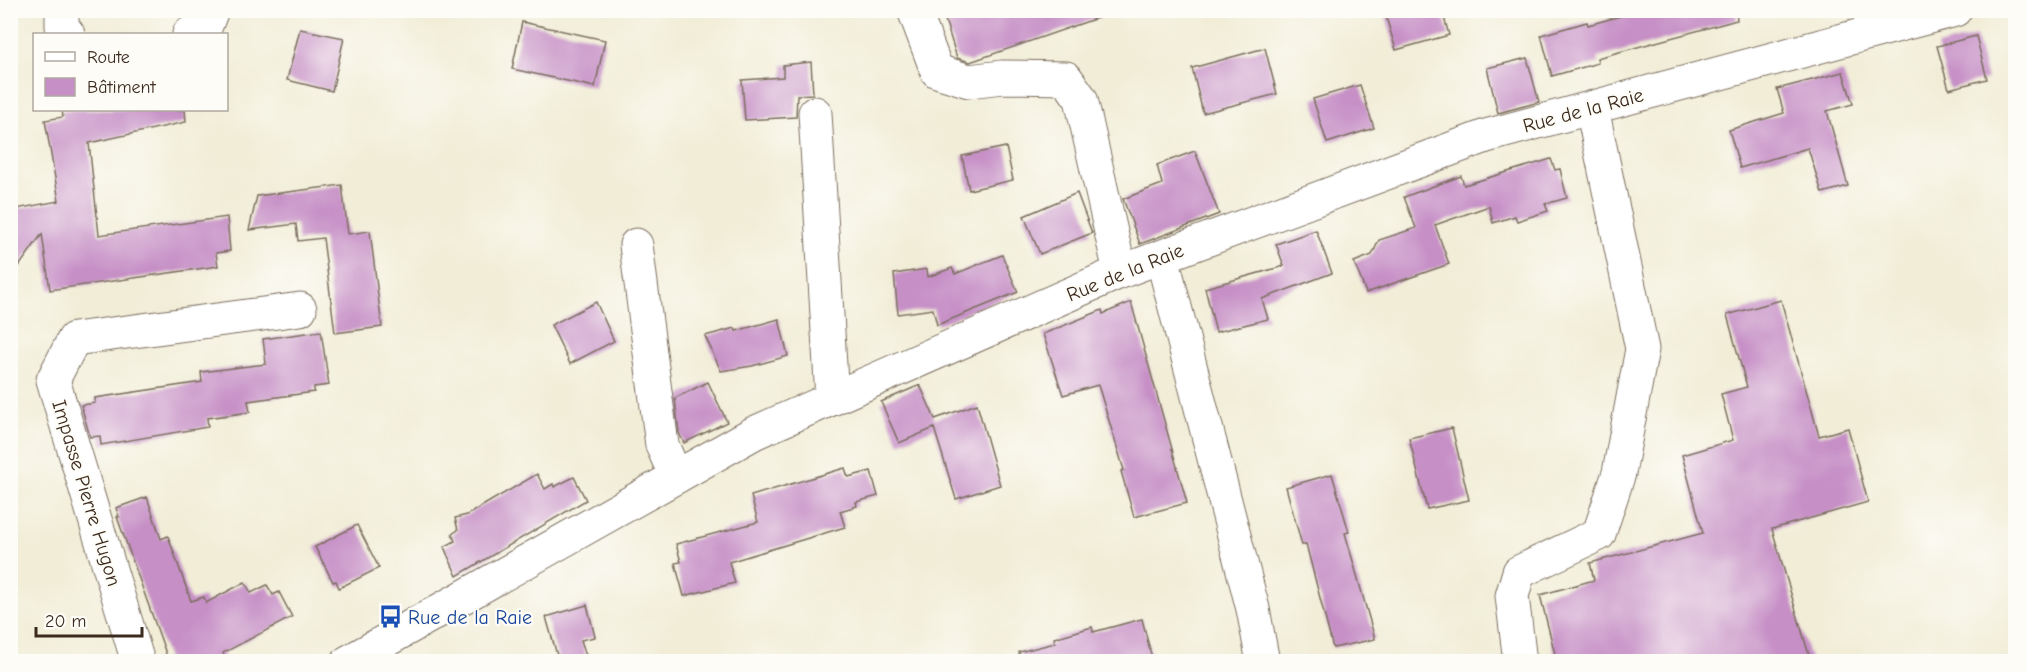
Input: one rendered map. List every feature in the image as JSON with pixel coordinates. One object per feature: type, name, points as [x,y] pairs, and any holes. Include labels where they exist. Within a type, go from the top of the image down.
[{"type":"street","points":[[62,10],[62,26],[67,33]]},
{"type":"street","points":[[203,33],[212,10]]},
{"type":"street","points":[[914,10],[937,71],[969,81],[1002,77],[1066,78],[1081,99],[1120,272]]},
{"type":"street","name":"Rue de la Raie","points":[[348,662],[754,433],[1120,272],[1486,136],[1592,108],[1901,17],[1955,10]]},
{"type":"street","points":[[1520,662],[1512,596],[1519,572],[1599,534],[1619,473],[1642,349],[1592,108]]},
{"type":"street","points":[[815,113],[832,399]]},
{"type":"street","points":[[636,245],[662,445],[676,477]]},
{"type":"street","points":[[1162,257],[1253,609],[1263,662]]},
{"type":"street","name":"Impasse Pierre Hugon","points":[[138,662],[53,380],[74,339],[300,309]]},
{"type":"building","points":[[942,10],[1105,10],[1106,15],[970,62],[957,58]]},
{"type":"building","points":[[1384,10],[1442,10],[1449,35],[1396,50]]},
{"type":"building","points":[[1642,10],[1736,10],[1737,20],[1597,58],[1598,63],[1552,76],[1541,35]]},
{"type":"building","points":[[522,22],[605,40],[595,87],[512,69]]},
{"type":"building","points":[[300,29],[344,38],[332,91],[287,80]]},
{"type":"building","points":[[1976,36],[1987,79],[1949,89],[1937,46]]},
{"type":"building","points":[[1265,48],[1277,94],[1203,113],[1192,68]]},
{"type":"building","points":[[1527,58],[1539,102],[1498,113],[1487,68]]},
{"type":"building","points":[[811,62],[813,94],[797,95],[796,117],[745,120],[742,80],[783,77],[783,65]]},
{"type":"building","points":[[1843,72],[1853,104],[1827,111],[1848,186],[1822,193],[1808,148],[1740,168],[1729,130],[1784,113],[1777,89]]},
{"type":"building","points":[[1360,85],[1374,128],[1327,143],[1313,99]]},
{"type":"building","points":[[62,111],[185,111],[186,122],[89,143],[99,235],[227,217],[230,251],[216,253],[218,266],[50,290],[42,234],[10,279],[10,210],[59,201],[45,120],[63,117]]},
{"type":"building","points":[[1006,147],[1013,180],[969,190],[962,156]]},
{"type":"building","points":[[1195,151],[1219,214],[1140,244],[1123,199],[1162,184],[1157,165]]},
{"type":"building","points":[[1551,159],[1555,170],[1560,169],[1567,198],[1545,204],[1548,211],[1517,221],[1515,216],[1493,223],[1489,206],[1435,225],[1449,264],[1366,293],[1354,262],[1372,255],[1379,240],[1416,228],[1404,197],[1461,176],[1464,185]]},
{"type":"building","points":[[342,185],[348,234],[370,231],[382,327],[335,333],[323,238],[298,241],[296,224],[249,230],[257,196]]},
{"type":"building","points":[[1077,193],[1092,233],[1040,254],[1024,216]]},
{"type":"building","points":[[1316,230],[1332,273],[1262,299],[1268,319],[1216,332],[1205,288],[1284,266],[1276,244]]},
{"type":"building","points":[[1002,255],[1018,292],[937,325],[933,309],[898,314],[894,274],[927,269],[928,277],[952,268],[955,274]]},
{"type":"building","points":[[1781,300],[1819,436],[1848,428],[1868,502],[1772,529],[1811,662],[1557,662],[1540,595],[1594,580],[1590,563],[1703,533],[1682,455],[1733,440],[1721,394],[1747,387],[1727,315]]},
{"type":"building","points":[[596,302],[614,341],[570,364],[551,325]]},
{"type":"building","points":[[1131,302],[1187,503],[1134,517],[1121,471],[1124,470],[1098,385],[1063,395],[1043,334],[1102,310],[1103,314]]},
{"type":"building","points":[[779,319],[788,356],[752,366],[721,371],[705,336],[735,328],[736,331]]},
{"type":"building","points":[[321,331],[329,385],[314,387],[314,392],[248,401],[250,412],[207,418],[208,427],[101,445],[100,436],[90,437],[81,405],[95,403],[95,398],[202,382],[201,372],[266,364],[263,339]]},
{"type":"building","points":[[708,382],[727,422],[684,443],[679,433],[675,398]]},
{"type":"building","points":[[920,385],[935,419],[977,404],[1000,485],[956,499],[934,428],[899,443],[881,402]]},
{"type":"building","points":[[1452,428],[1469,500],[1427,509],[1409,438]]},
{"type":"building","points":[[845,468],[848,477],[871,471],[878,496],[856,502],[857,506],[840,511],[845,527],[729,562],[735,583],[684,596],[675,563],[681,562],[676,544],[758,522],[751,496]]},
{"type":"building","points":[[537,474],[545,489],[574,477],[586,500],[457,576],[444,547],[455,541],[452,534],[458,530],[455,518],[467,515]]},
{"type":"building","points":[[1332,474],[1349,532],[1345,533],[1375,639],[1333,648],[1306,544],[1302,545],[1286,487]]},
{"type":"building","points":[[147,497],[161,539],[168,536],[191,601],[204,597],[206,603],[245,582],[251,593],[267,585],[273,595],[279,592],[292,617],[223,653],[226,662],[169,662],[117,517],[119,517],[116,508]]},
{"type":"building","points":[[357,525],[379,568],[339,588],[336,581],[333,582],[315,547]]},
{"type":"building","points":[[587,605],[595,637],[581,640],[588,662],[559,662],[546,617]]},
{"type":"building","points":[[1142,619],[1153,662],[1020,662],[1019,652],[1055,643],[1054,638],[1092,627],[1093,632]]},
{"type":"place","name":"Rue de la Raie","points":[[390,617]]}]
